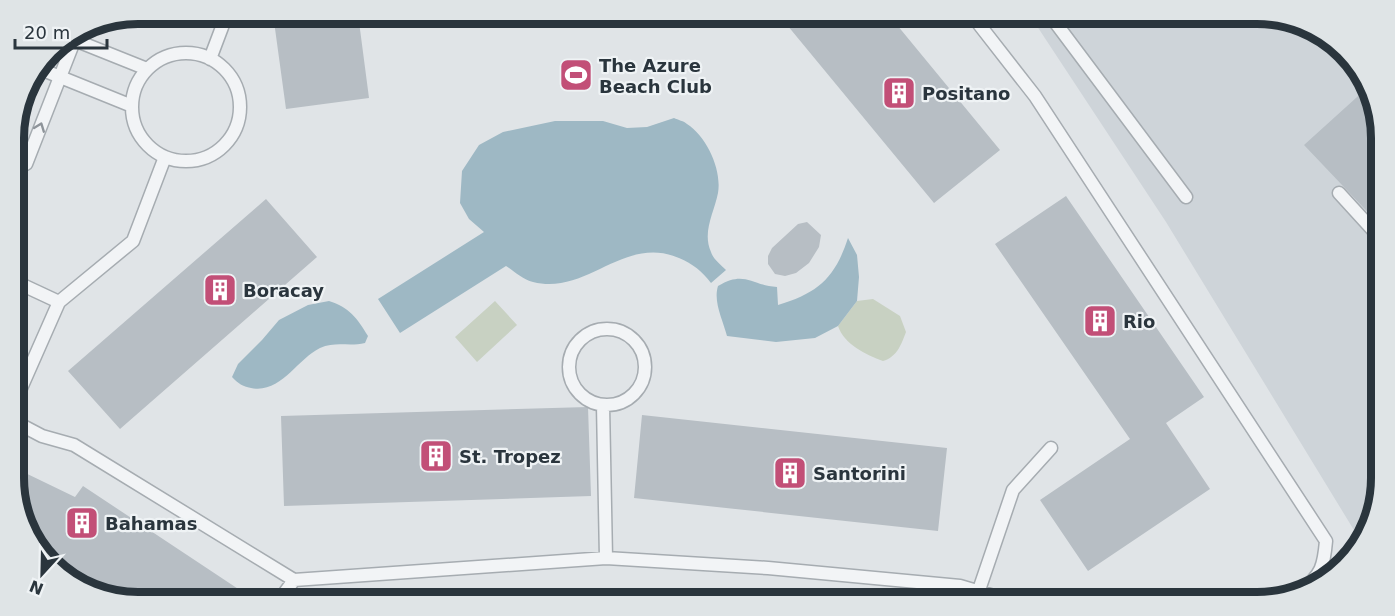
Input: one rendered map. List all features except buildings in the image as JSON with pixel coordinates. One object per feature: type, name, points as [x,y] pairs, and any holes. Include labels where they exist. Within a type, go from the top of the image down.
[{"type":"lane","points":[[210,59],[223,24]]},
{"type":"lane","points":[[979,24],[1035,96],[1326,541],[1324,566],[1316,576]]},
{"type":"lane","points":[[1056,24],[1186,196]]},
{"type":"lane","points":[[80,39],[147,69]]},
{"type":"lane","points":[[24,165],[60,78],[70,46]]},
{"type":"lane","points":[[177,54],[194,54],[210,59],[224,68],[235,82],[240,97],[241,114],[236,130],[227,144],[213,155],[181,162],[165,157],[151,148],[140,136],[134,122],[132,106],[136,86],[147,69],[160,59],[177,54]]},
{"type":"lane","points":[[45,71],[132,106]]},
{"type":"lane","points":[[24,381],[59,302],[133,241],[165,157]]},
{"type":"lane","points":[[1340,193],[1371,228]]},
{"type":"lane","points":[[24,286],[59,302]]},
{"type":"lane","points":[[610,328],[629,335],[642,351],[645,370],[638,389],[623,402],[603,405],[584,398],[571,383],[568,363],[575,344],[590,331],[610,328]]},
{"type":"lane","points":[[603,405],[606,558]]},
{"type":"lane","points":[[24,427],[42,436],[74,445],[294,580],[606,558],[768,568],[960,586],[985,592]]},
{"type":"lane","points":[[979,590],[1013,490],[1051,448]]},
{"type":"lane","points":[[285,592],[294,580]]},
{"type":"shaded area","points":[[1036,24],[1257,24],[1280,26],[1301,33],[1327,47],[1348,68],[1367,108],[1371,138],[1371,486],[1365,515],[1356,534],[1166,222]]},
{"type":"green space","points":[[873,299],[900,316],[906,332],[895,353],[883,361],[850,343],[838,326],[857,301]]},
{"type":"green space","points":[[495,301],[517,325],[477,362],[455,337]]},
{"type":"water","points":[[674,118],[686,123],[701,137],[712,155],[718,174],[718,193],[708,237],[712,255],[726,270],[711,283],[701,271],[689,263],[659,253],[641,254],[623,259],[571,281],[553,284],[529,281],[506,266],[400,333],[378,299],[484,232],[469,219],[460,203],[462,171],[479,145],[503,132],[555,121],[603,121],[627,128],[647,127]]},
{"type":"water","points":[[848,238],[857,255],[859,277],[857,301],[838,326],[815,338],[776,342],[727,336],[718,305],[718,286],[735,279],[748,280],[777,287],[778,305],[792,300],[814,289],[831,274]]},
{"type":"water","points":[[329,301],[342,306],[356,319],[368,336],[365,343],[320,348],[271,386],[251,388],[232,377],[238,364],[279,320],[308,305]]},
{"type":"place","name":"The Azure Beach Club","points":[[576,75]]},
{"type":"place","name":"Positano","points":[[899,93]]},
{"type":"place","name":"Boracay","points":[[220,290]]},
{"type":"place","name":"Rio","points":[[1100,321]]},
{"type":"place","name":"St. Tropez","points":[[436,456]]},
{"type":"place","name":"Santorini","points":[[790,473]]},
{"type":"place","name":"Bahamas","points":[[82,523]]}]
